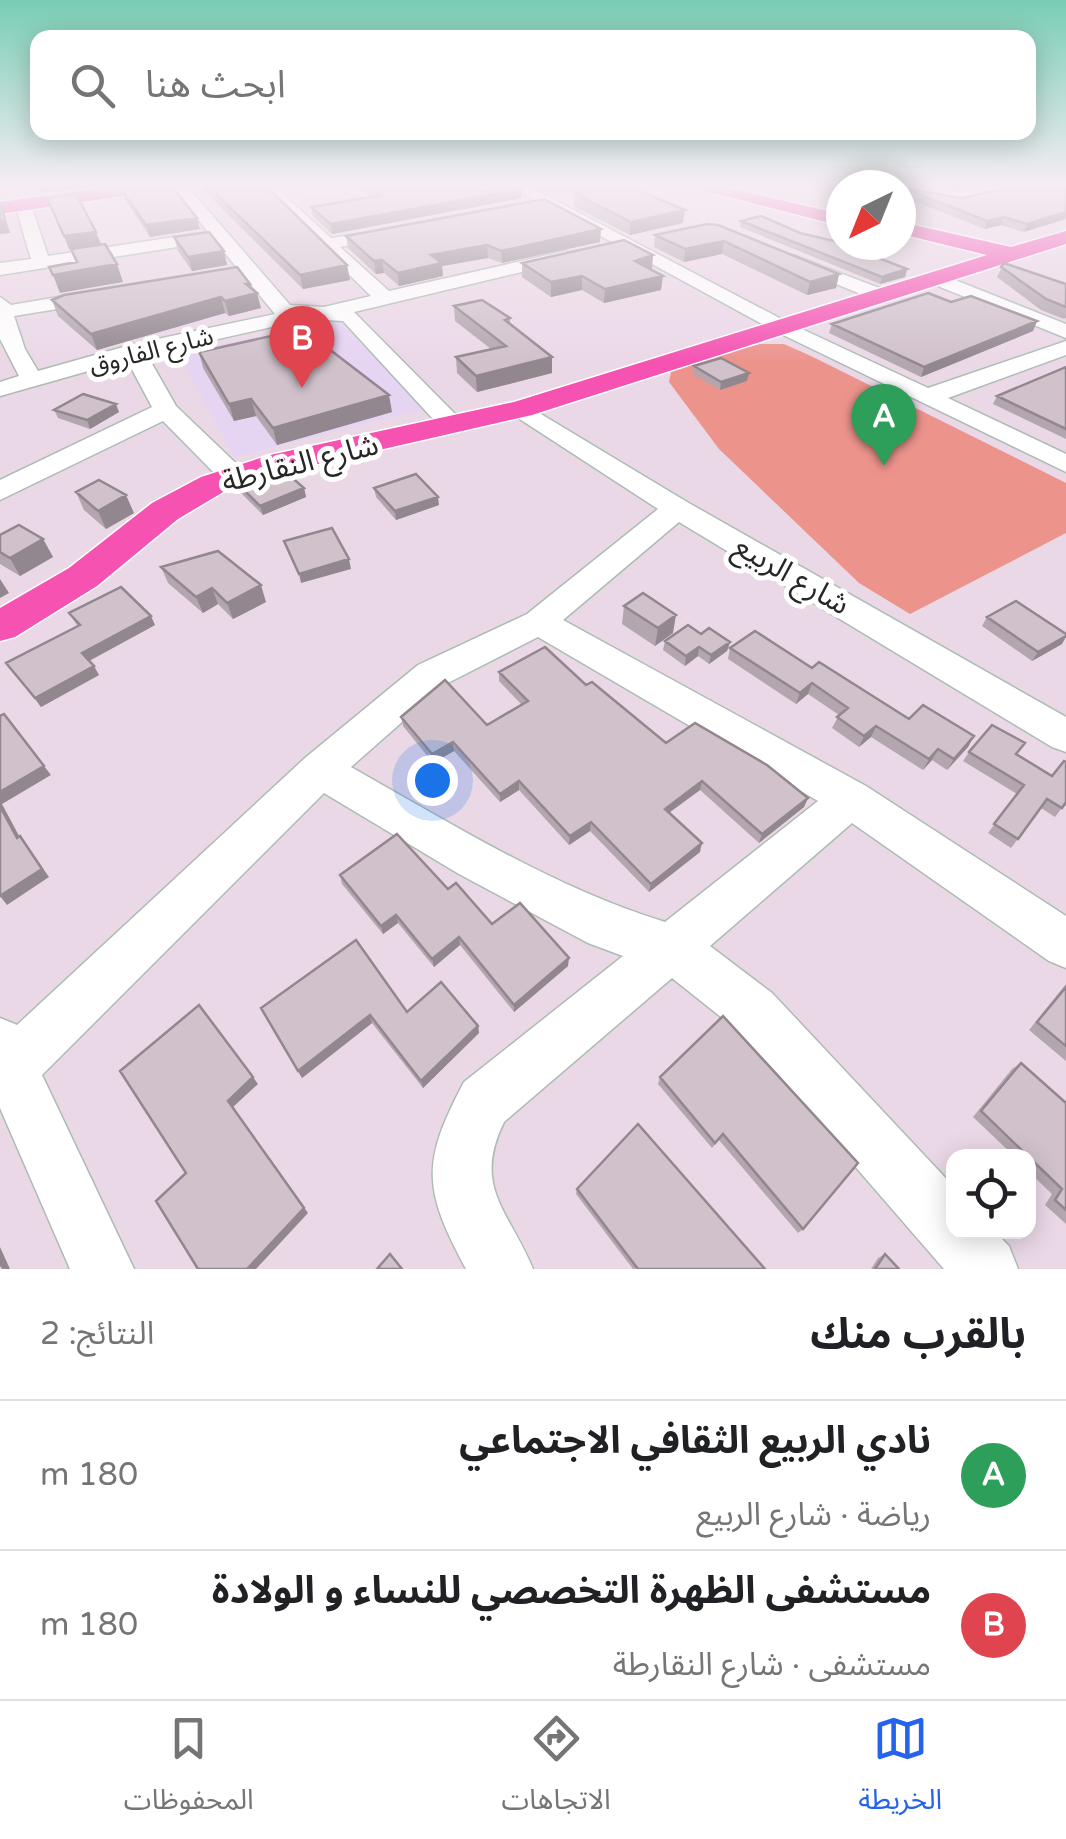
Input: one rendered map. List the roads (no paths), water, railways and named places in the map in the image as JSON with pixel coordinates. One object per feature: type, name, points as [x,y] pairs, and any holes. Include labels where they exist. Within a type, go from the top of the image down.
[{"type":"main road","points":[[957,244],[1006,256]]},
{"type":"main road","name":"شارع النقارطة","points":[[0,627],[83,578],[165,511],[213,484],[270,464],[521,409],[1043,244]]},
{"type":"street","points":[[36,244],[42,262]]},
{"type":"street","points":[[0,269],[159,244]]},
{"type":"street","points":[[224,244],[240,272],[282,310],[302,314]]},
{"type":"street","points":[[326,244],[384,297]]},
{"type":"street","points":[[327,312],[621,244]]},
{"type":"street","points":[[628,244],[782,326],[1066,464]]},
{"type":"street","points":[[779,254],[880,295]]},
{"type":"street","points":[[935,278],[1066,332]]},
{"type":"street","points":[[33,382],[14,349],[2,307],[117,293]]},
{"type":"street","points":[[327,312],[350,317],[453,426]]},
{"type":"street","name":"شارع الفاروق","points":[[0,390],[134,350],[327,312]]},
{"type":"street","points":[[926,398],[1066,348]]},
{"type":"street","points":[[134,350],[166,410],[234,477]]},
{"type":"street","name":"شارع الربيع","points":[[521,409],[677,508],[1055,717]]},
{"type":"street","points":[[0,491],[166,410]]},
{"type":"street","points":[[102,1269],[6,1056],[320,770],[431,675],[539,622],[677,508]]},
{"type":"street","points":[[539,622],[851,799],[1066,944]]},
{"type":"street","points":[[320,770],[475,860],[606,927],[674,949],[754,1011],[986,1269]]},
{"type":"street","points":[[501,1269],[472,1218],[458,1176],[463,1140],[484,1102],[851,799]]},
{"type":"place","name":"مستشفى الظهرة التخصصي للنساء و الولادة","points":[[302,388]]},
{"type":"place","name":"نادي الربيع الثقافي الاجتماعي","points":[[884,466]]}]
